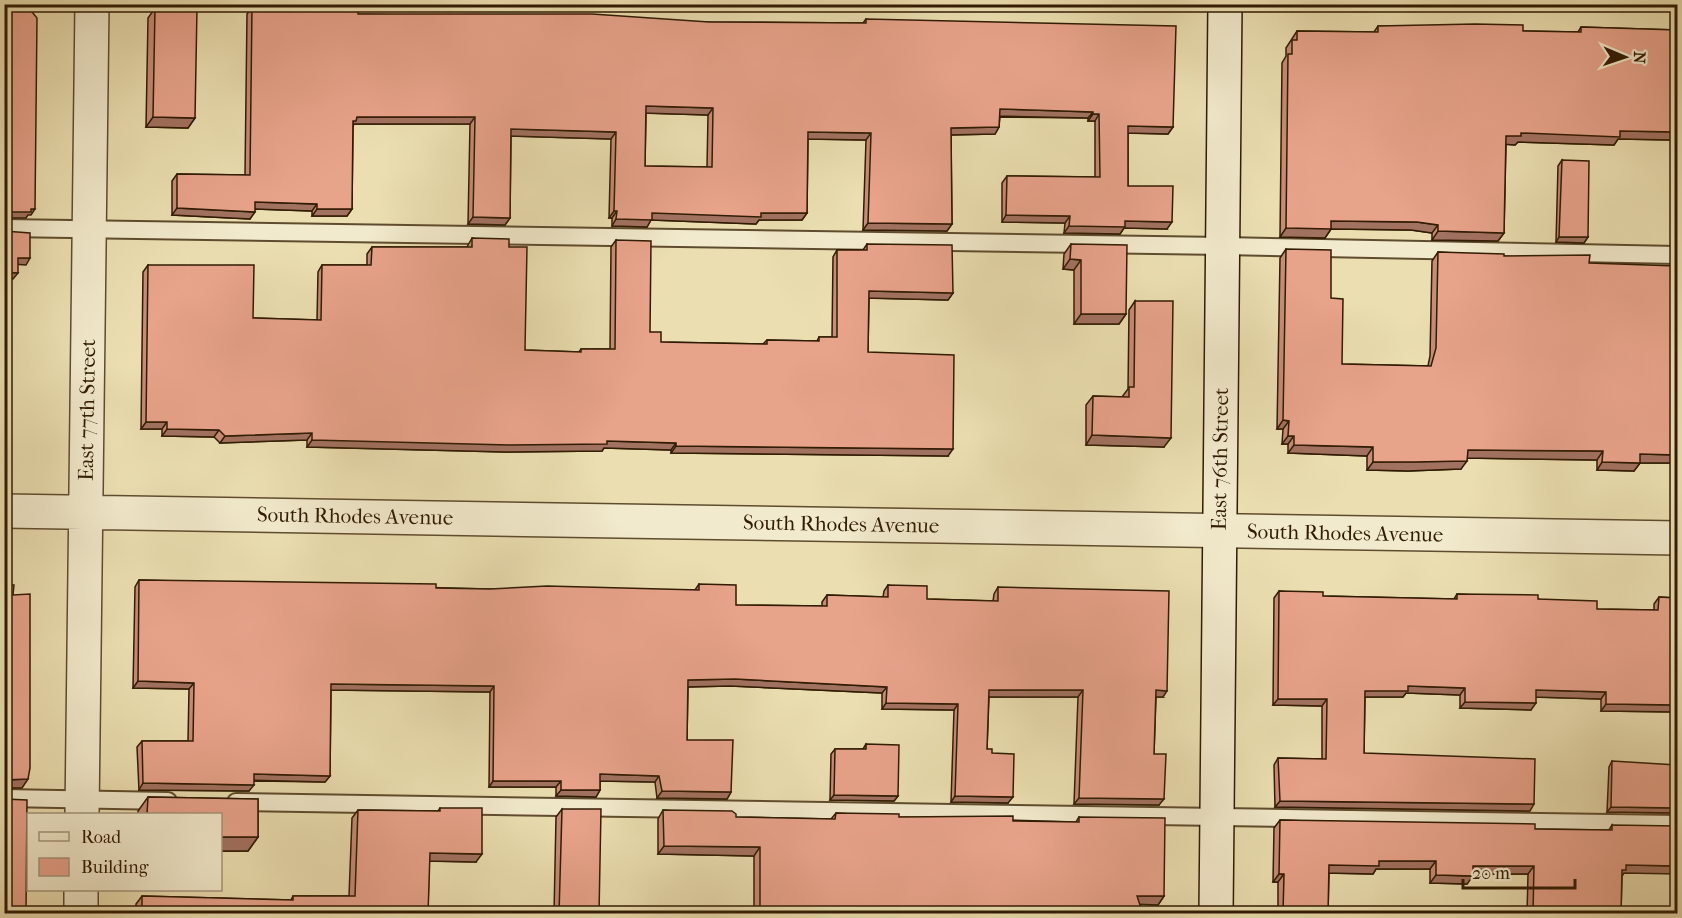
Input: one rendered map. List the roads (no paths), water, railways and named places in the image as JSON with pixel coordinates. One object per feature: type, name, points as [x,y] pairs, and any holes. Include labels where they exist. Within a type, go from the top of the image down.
[{"type":"street","name":"East 77th Street","points":[[82,807],[92,4]]},
{"type":"street","name":"East 76th Street","points":[[1216,914],[1226,4]]},
{"type":"street","name":"South Rhodes Avenue","points":[[4,511],[1677,538]]},
{"type":"street","points":[[81,891],[81,914]]},
{"type":"lane","points":[[4,228],[1677,255]]},
{"type":"lane","points":[[4,798],[82,807],[188,801]]},
{"type":"lane","points":[[224,802],[1677,824]]}]
